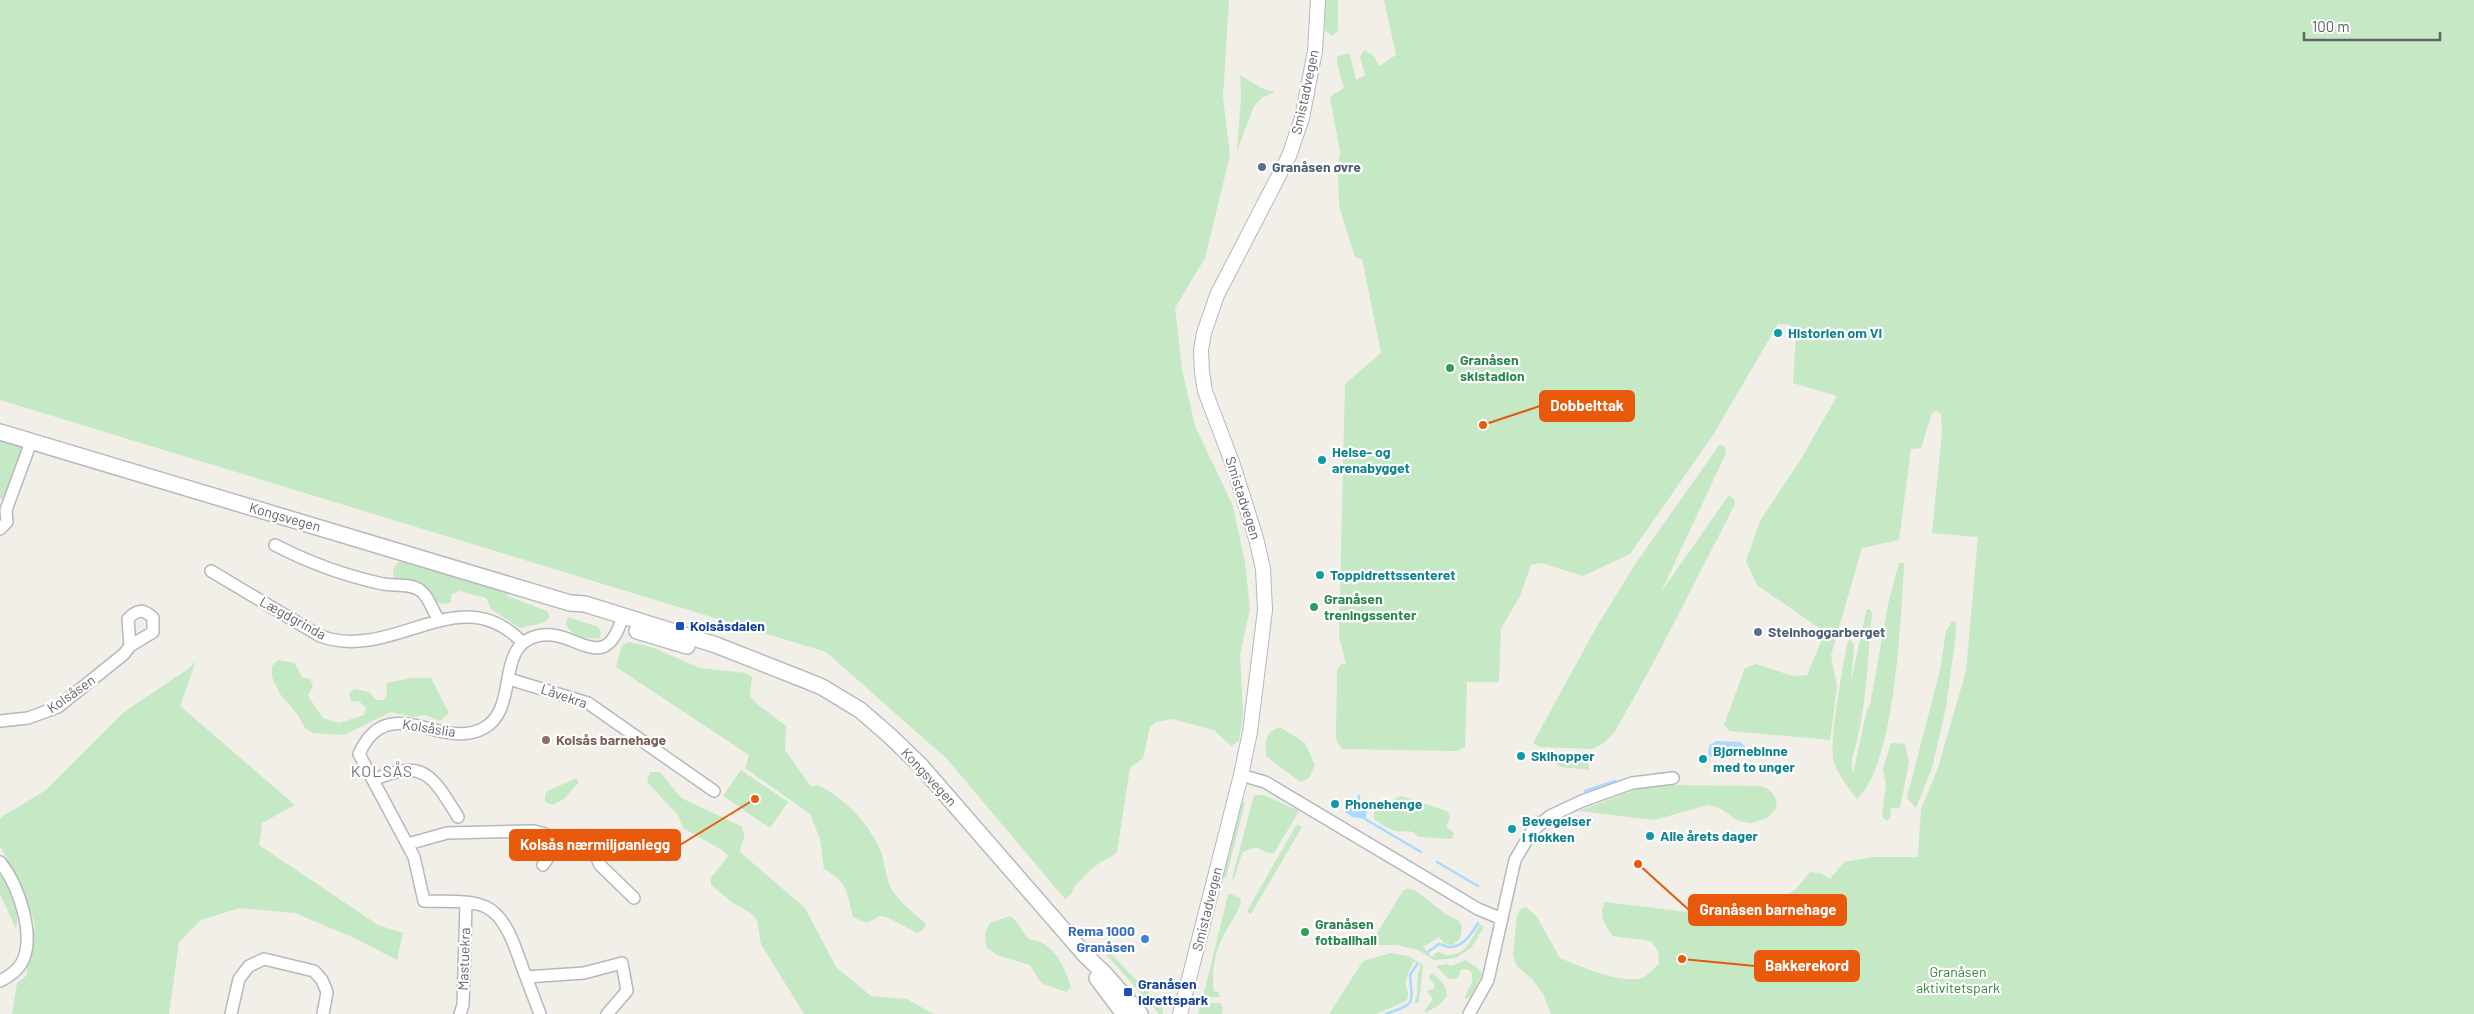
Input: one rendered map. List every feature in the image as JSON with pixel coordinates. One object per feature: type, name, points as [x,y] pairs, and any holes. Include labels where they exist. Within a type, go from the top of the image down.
[{"type":"main road","name":"Kongsvegen","points":[[0,432],[570,603],[585,604],[621,621],[716,645],[730,653],[822,687],[872,720],[921,766],[1086,956],[1104,973],[1140,1014]]},
{"type":"main road","name":"Kongsvegen","points":[[1086,956],[1097,978],[1124,1014]]},
{"type":"street","name":"Smistadvegen","points":[[1180,1014],[1241,775],[1250,732],[1265,610],[1263,569],[1246,504],[1205,391],[1201,350],[1204,333],[1217,295],[1286,164],[1302,118],[1315,51],[1318,0]]},
{"type":"street","points":[[0,529],[7,522],[3,508],[31,442]]},
{"type":"street","points":[[274,545],[300,558],[339,571],[384,584],[413,587],[421,590],[439,620]]},
{"type":"street","name":"Lægdgrinda","points":[[211,571],[320,636],[335,641],[379,638],[439,620],[479,616],[496,622],[522,642]]},
{"type":"street","points":[[522,642],[540,635],[550,635],[599,648],[613,640],[621,621]]},
{"type":"street","name":"Kolsåslia","points":[[466,903],[424,901],[414,857],[359,754],[368,740],[381,728],[395,723],[405,723],[458,733],[475,732],[490,724],[500,712],[509,679],[512,658],[522,642]]},
{"type":"street","name":"Kolsåsen","points":[[0,720],[28,718],[58,707],[124,654],[130,646]]},
{"type":"street","name":"Låvekra","points":[[509,679],[588,703],[714,791]]},
{"type":"street","points":[[373,780],[391,772],[409,769],[425,774],[436,782],[458,817]]},
{"type":"street","points":[[1241,775],[1266,782],[1478,909],[1502,919]]},
{"type":"street","points":[[1469,1014],[1488,980],[1515,860],[1522,846],[1542,822],[1565,808],[1632,783],[1673,778]]},
{"type":"street","points":[[408,844],[447,833],[534,831],[545,834],[556,846]]},
{"type":"street","points":[[543,865],[556,846],[579,843],[586,845],[594,851],[600,865],[634,898]]},
{"type":"street","points":[[0,862],[17,891],[26,936],[25,951],[21,964],[11,975],[0,981]]},
{"type":"street","points":[[466,903],[485,906],[498,916],[509,935],[540,1014]]},
{"type":"street","name":"Mastuekra","points":[[460,1014],[463,1005],[466,903]]},
{"type":"street","points":[[231,1014],[239,979],[249,966],[264,959],[314,971],[322,980],[327,992],[323,1014]]},
{"type":"street","points":[[526,977],[584,973],[622,963],[627,991],[607,1014]]},
{"type":"green space","points":[[0,0],[1229,0],[1223,97],[1230,155],[1205,258],[1175,308],[1182,369],[1195,426],[1233,506],[1245,563],[1250,609],[1240,655],[1243,714],[1239,741],[1231,746],[1214,730],[1172,719],[1156,722],[1150,727],[1143,758],[1130,768],[1117,852],[1097,864],[1065,899],[947,759],[826,652],[0,400]]},
{"type":"green space","points":[[1324,0],[1338,0],[1338,31],[1332,36],[1325,31]]},
{"type":"green space","name":"Granåsen aktivitetspark","points":[[1384,0],[2474,0],[2474,1014],[1551,1014],[1543,994],[1533,980],[1517,966],[1513,956],[1517,915],[1520,910],[1526,907],[1537,917],[1560,958],[1602,974],[1636,979],[1644,977],[1659,964],[1658,951],[1651,941],[1613,936],[1602,916],[1605,902],[1696,913],[1729,911],[1776,903],[1796,889],[1810,872],[1820,873],[1830,879],[1844,862],[1873,857],[1918,857],[1921,809],[1938,768],[1966,671],[1978,537],[1932,533],[1942,432],[1941,414],[1936,411],[1932,413],[1921,448],[1911,449],[1899,540],[1862,548],[1831,655],[1837,687],[1830,740],[1730,731],[1724,725],[1745,668],[1756,664],[1793,676],[1807,675],[1825,632],[1757,585],[1746,561],[1760,521],[1801,459],[1837,396],[1793,383],[1796,334],[1790,325],[1778,324],[1713,435],[1630,554],[1583,576],[1542,563],[1531,565],[1520,596],[1501,629],[1499,682],[1467,682],[1465,747],[1457,751],[1342,749],[1336,738],[1337,669],[1341,664],[1346,664],[1339,636],[1345,384],[1381,353],[1362,259],[1355,257],[1339,206],[1338,166],[1340,152],[1330,97],[1344,88],[1337,57],[1348,53],[1350,55],[1356,80],[1365,75],[1360,57],[1364,50],[1374,56],[1379,66],[1396,55]]},
{"type":"green space","points":[[1240,75],[1261,88],[1275,92],[1263,97],[1254,106],[1237,151],[1241,98]]},
{"type":"green space","points":[[0,437],[24,446],[5,498],[0,499]]},
{"type":"green space","points":[[1720,444],[1725,447],[1726,453],[1661,592],[1729,495],[1734,499],[1735,504],[1657,656],[1616,730],[1605,742],[1593,749],[1540,747],[1533,743],[1597,626],[1636,563]]},
{"type":"green space","points":[[398,562],[405,562],[504,592],[510,597],[547,611],[550,618],[543,623],[520,628],[491,609],[486,598],[459,591],[452,594],[450,603],[443,604],[432,600],[428,588],[420,584],[394,580],[393,570]]},
{"type":"green space","points":[[1899,563],[1904,563],[1894,691],[1880,755],[1870,781],[1857,799],[1839,773],[1834,763],[1833,753],[1837,705],[1847,644],[1850,639],[1854,645],[1851,681],[1866,612],[1867,609],[1870,609],[1872,613],[1865,690],[1861,721],[1852,759],[1853,773],[1867,710],[1870,705],[1889,600]]},
{"type":"green space","points":[[568,617],[598,627],[601,633],[600,638],[585,638],[573,633],[566,625]]},
{"type":"green space","points":[[1952,621],[1956,622],[1956,634],[1946,707],[1932,768],[1916,808],[1907,798],[1940,670],[1946,631]]},
{"type":"green space","points":[[629,642],[651,647],[700,668],[746,673],[752,677],[750,696],[756,703],[786,726],[785,750],[811,787],[818,785],[828,791],[848,805],[864,823],[882,855],[891,888],[902,903],[926,924],[922,931],[917,933],[889,918],[880,916],[866,923],[853,917],[848,895],[842,884],[824,869],[820,839],[810,814],[745,768],[749,755],[616,667],[622,645]]},
{"type":"green space","points":[[278,660],[295,663],[302,677],[310,679],[313,685],[308,696],[323,718],[339,723],[364,715],[366,708],[359,701],[352,702],[349,694],[354,689],[369,692],[376,700],[384,700],[387,695],[386,683],[412,678],[431,678],[449,713],[440,721],[425,715],[413,717],[391,712],[344,735],[313,733],[305,728],[298,715],[280,694],[272,677],[272,666]]},
{"type":"green space","points":[[196,661],[180,706],[295,805],[262,823],[259,845],[378,925],[403,933],[397,960],[352,937],[295,913],[240,908],[201,920],[179,942],[169,1014],[12,1014],[17,983],[26,976],[35,925],[22,887],[0,846],[0,818],[46,790],[124,712],[188,669]]},
{"type":"green space","points":[[1280,727],[1305,743],[1315,765],[1309,778],[1300,782],[1266,756],[1267,738],[1271,732]]},
{"type":"green space","points":[[1891,743],[1905,744],[1909,762],[1900,808],[1891,808],[1890,818],[1886,821],[1882,816],[1886,785],[1883,769]]},
{"type":"green space","points":[[1546,755],[1588,757],[1589,770],[1562,767],[1545,758]]},
{"type":"green space","points":[[741,770],[788,802],[770,828],[723,796]]},
{"type":"green space","points":[[650,772],[660,772],[681,798],[741,826],[744,836],[740,852],[805,908],[836,967],[871,996],[907,999],[933,1014],[804,1014],[761,944],[757,920],[752,914],[733,903],[711,885],[711,878],[728,856],[722,850],[683,828],[678,815],[647,782]]},
{"type":"green space","points":[[576,778],[579,782],[564,799],[553,805],[545,802],[545,794],[548,791]]},
{"type":"green space","points":[[1660,785],[1760,786],[1768,789],[1773,794],[1776,801],[1776,809],[1767,818],[1751,823],[1739,821],[1719,808],[1708,805],[1654,820],[1579,811],[1634,790]]},
{"type":"green space","points":[[1254,795],[1264,795],[1299,811],[1274,853],[1253,848],[1242,853],[1234,879],[1232,879]]},
{"type":"green space","points":[[1401,796],[1447,811],[1450,817],[1446,826],[1454,833],[1452,839],[1418,837],[1411,832],[1391,829],[1374,819],[1374,809]]},
{"type":"green space","points":[[1240,801],[1245,803],[1226,878],[1221,877]]},
{"type":"green space","points":[[1297,824],[1302,827],[1251,914],[1247,911]]},
{"type":"green space","points":[[0,872],[9,885],[15,899],[17,913],[16,929],[0,894]]},
{"type":"green space","points":[[1406,889],[1415,890],[1444,913],[1459,921],[1462,927],[1460,939],[1452,945],[1445,944],[1439,937],[1423,947],[1432,957],[1437,952],[1448,955],[1460,952],[1468,945],[1479,925],[1481,925],[1484,927],[1471,948],[1456,958],[1434,960],[1418,950],[1397,945],[1375,945],[1374,938]]},
{"type":"green space","points":[[1231,894],[1240,898],[1241,902],[1222,938],[1215,961],[1214,991],[1218,992],[1220,997],[1203,997],[1228,895]]},
{"type":"green space","points":[[1010,916],[1030,940],[1045,944],[1057,956],[1066,972],[1071,988],[1066,992],[1041,983],[1030,965],[997,955],[986,947],[985,933],[990,923]]},
{"type":"green space","points":[[1100,943],[1162,1006],[1163,1014],[1159,1014],[1098,945]]},
{"type":"green space","points":[[1391,953],[1408,956],[1423,965],[1419,1002],[1414,1003],[1421,966],[1414,961],[1408,972],[1406,985],[1408,994],[1406,1001],[1376,1014],[1329,1014],[1363,961]]},
{"type":"green space","points":[[1465,960],[1478,968],[1482,974],[1471,996],[1466,999],[1465,996],[1472,982],[1472,973],[1469,970],[1461,969],[1458,978],[1449,979],[1436,966],[1447,964],[1451,966]]},
{"type":"green space","points":[[1433,973],[1445,986],[1447,996],[1438,1006],[1425,1013],[1433,999],[1427,991],[1434,989],[1434,983],[1429,979],[1430,974]]},
{"type":"green space","points":[[1201,1003],[1220,1003],[1223,1008],[1222,1014],[1198,1014]]},
{"type":"water","points":[[1716,741],[1740,742],[1745,746],[1745,750],[1723,758],[1710,757],[1708,753],[1709,746]]},
{"type":"water","points":[[1350,800],[1365,804],[1367,812],[1365,819],[1352,817],[1345,812],[1346,803]]},
{"type":"waterway","points":[[1585,791],[1615,781]]},
{"type":"waterway","points":[[1358,801],[1359,796]]},
{"type":"waterway","points":[[1365,819],[1421,852]]},
{"type":"waterway","points":[[1437,862],[1478,886]]},
{"type":"waterway","points":[[1428,952],[1439,944],[1449,947],[1464,942],[1478,923]]},
{"type":"waterway","points":[[1386,1014],[1403,1007],[1410,1001],[1410,975],[1417,964]]},
{"type":"place","name":"Granåsen øvre","points":[[1262,167]]},
{"type":"place","name":"Historien om VI","points":[[1778,333]]},
{"type":"place","name":"Granåsen skistadion","points":[[1450,368]]},
{"type":"place","name":"Dobbelttak","points":[[1483,425]]},
{"type":"place","name":"Helse- og arenabygget","points":[[1322,460]]},
{"type":"place","name":"Toppidrettssenteret","points":[[1320,575]]},
{"type":"place","name":"Granåsen treningssenter","points":[[1314,607]]},
{"type":"place","name":"Kolsåsdalen","points":[[680,626]]},
{"type":"place","name":"Steinhoggarberget","points":[[1758,632]]},
{"type":"place","name":"Kolsås barnehage","points":[[546,740]]},
{"type":"place","name":"Skihopper","points":[[1521,756]]},
{"type":"place","name":"Bjørnebinne med to unger","points":[[1703,759]]},
{"type":"place","name":"Kolsås nærmiljøanlegg","points":[[755,799]]},
{"type":"place","name":"Phonehenge","points":[[1335,804]]},
{"type":"place","name":"Bevegelser i flokken","points":[[1512,829]]},
{"type":"place","name":"Alle årets dager","points":[[1650,836]]},
{"type":"place","name":"Granåsen barnehage","points":[[1638,864]]},
{"type":"place","name":"Granåsen fotballhall","points":[[1305,932]]},
{"type":"place","name":"Rema 1000 Granåsen","points":[[1145,939]]},
{"type":"place","name":"Bakkerekord","points":[[1682,959]]},
{"type":"place","name":"Granåsen Idrettspark","points":[[1128,992]]},
{"type":"district","name":"KOLSÅS","points":[[382,771]]}]
